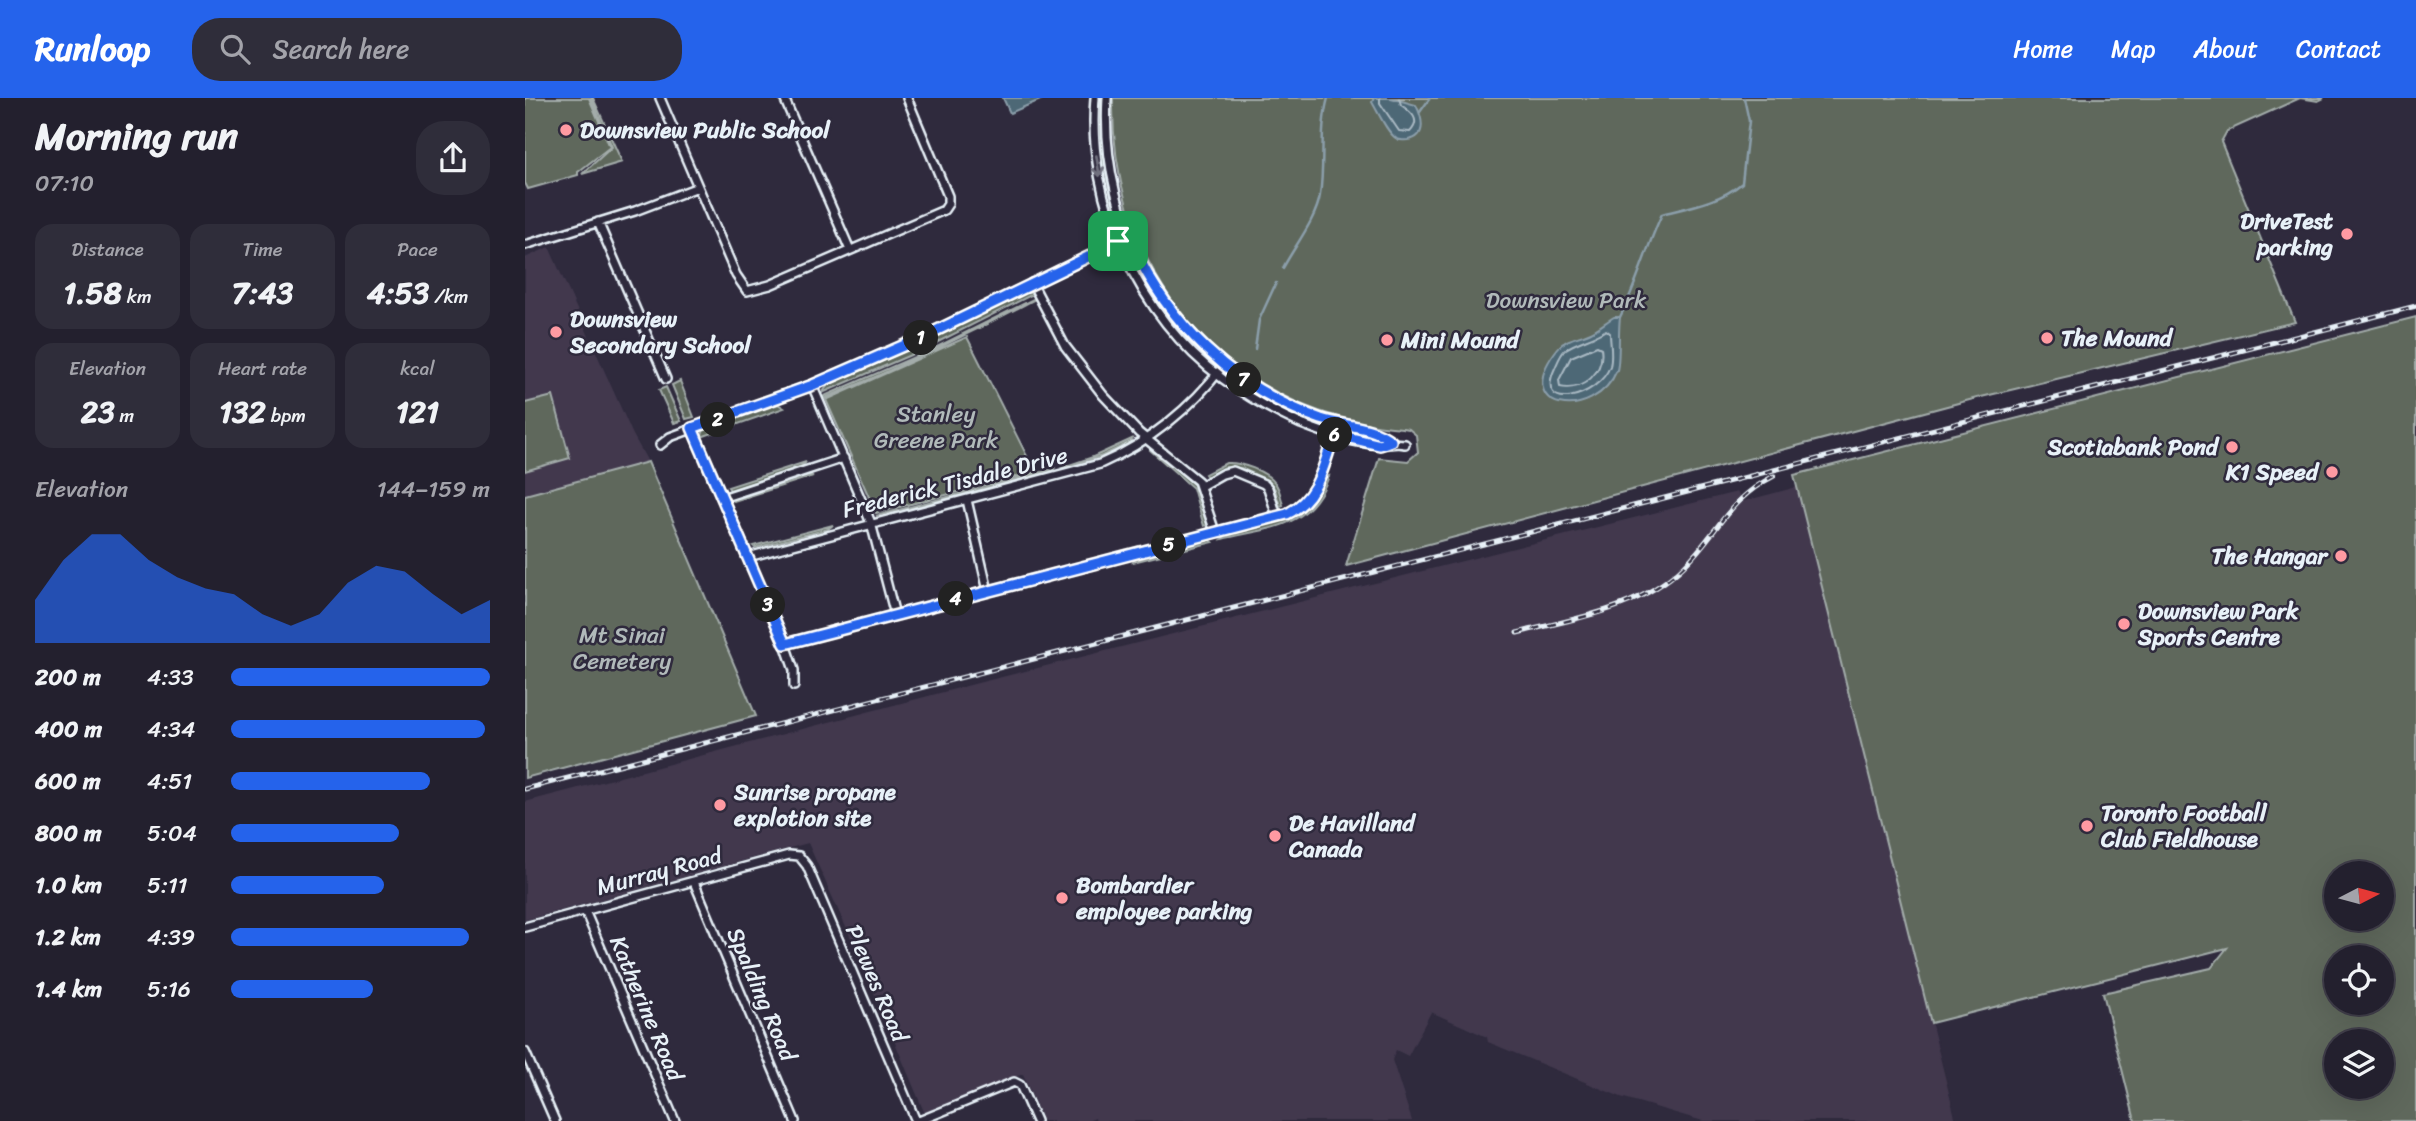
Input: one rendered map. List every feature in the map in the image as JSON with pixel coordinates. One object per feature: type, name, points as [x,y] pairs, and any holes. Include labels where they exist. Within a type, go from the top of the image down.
[{"type":"street","points":[[660,98],[736,275],[747,290],[760,289],[944,210],[948,204],[945,187],[907,98]]},
{"type":"street","points":[[784,98],[850,250]]},
{"type":"street","points":[[1095,98],[1099,176],[1118,241],[1149,301],[1181,339],[1217,374],[1246,394],[1303,424],[1380,445],[1391,441]]},
{"type":"street","points":[[1107,98],[1111,173],[1129,237],[1160,295],[1201,345],[1223,366],[1255,388],[1287,405],[1337,423],[1381,433],[1391,441],[1405,444]]},
{"type":"street","points":[[525,245],[646,207],[698,187]]},
{"type":"street","points":[[599,222],[666,379]]},
{"type":"street","points":[[660,445],[670,437],[813,385],[921,338],[1129,237]]},
{"type":"street","points":[[1032,284],[1081,369],[1121,415],[1201,486],[1215,532]]},
{"type":"street","name":"Frederick Tisdale Drive","points":[[748,557],[1086,468],[1121,454],[1147,439],[1181,411],[1223,366]]},
{"type":"street","points":[[813,385],[871,523],[895,615]]},
{"type":"street","points":[[785,644],[1294,511],[1315,489],[1337,423]]},
{"type":"street","points":[[692,428],[785,644],[794,670],[794,686]]},
{"type":"street","points":[[722,498],[844,458]]},
{"type":"street","points":[[1201,486],[1228,472],[1243,475],[1268,488],[1277,516]]},
{"type":"street","points":[[967,500],[988,591]]},
{"type":"street","name":"Murray Road","points":[[525,927],[789,855],[796,855],[803,860]]},
{"type":"street","name":"Plewes Road","points":[[803,860],[917,1121]]},
{"type":"street","name":"Spalding Road","points":[[694,882],[795,1121]]},
{"type":"street","name":"Katherine Road","points":[[585,911],[675,1121]]},
{"type":"street","points":[[525,1052],[555,1121]]},
{"type":"street","points":[[917,1121],[1017,1082],[1036,1121]]},
{"type":"shaded area","name":"Downsview Secondary School","points":[[549,247],[633,435],[648,462],[525,495],[525,258]]},
{"type":"shaded area","points":[[1797,487],[1956,1121],[1703,1121],[1621,1097],[1488,1042],[1487,1037],[1431,1012],[1408,1056],[1396,1050],[1392,1060],[1412,1121],[1096,1121],[1095,1118],[1088,1121],[1043,1121],[1023,1074],[925,1114],[808,843],[525,920],[525,802],[974,684],[1737,492],[1744,501]]},
{"type":"green space","name":"Downsview Public School","points":[[525,98],[589,98],[610,147],[578,172],[578,175],[528,189],[525,183]]},
{"type":"green space","points":[[591,98],[622,162],[582,174],[612,147]]},
{"type":"green space","points":[[1099,98],[1102,98],[1106,166],[1119,222],[1102,158]]},
{"type":"green space","name":"Downsview Park","points":[[1113,98],[2300,98],[2227,131],[2221,142],[2295,322],[1977,398],[1346,566],[1379,458],[1408,461],[1418,452],[1416,435],[1409,429],[1341,418],[1289,399],[1243,372],[1203,338],[1171,298],[1145,254],[1127,205],[1116,153]]},
{"type":"green space","points":[[2300,98],[2324,98],[2318,101]]},
{"type":"green space","points":[[1151,288],[1185,333],[1208,356],[1206,358],[1172,322],[1149,290]]},
{"type":"green space","points":[[1025,292],[1033,294],[922,350],[822,393],[828,385],[928,341]]},
{"type":"green space","points":[[1035,298],[931,352],[823,399],[822,397],[933,349]]},
{"type":"green space","name":"Downsview Park Sports Centre","points":[[2416,317],[2416,1121],[2135,1121],[2103,993],[2211,968],[2227,948],[1931,1023],[1794,475]]},
{"type":"green space","name":"Stanley Greene Park","points":[[967,337],[1035,472],[876,513],[826,400]]},
{"type":"green space","points":[[680,381],[694,417],[686,419],[672,385]]},
{"type":"green space","points":[[666,387],[681,421],[674,423],[659,390]]},
{"type":"green space","points":[[553,396],[570,458],[525,471],[525,403]]},
{"type":"green space","points":[[778,404],[784,408],[701,437],[704,430]]},
{"type":"green space","points":[[1132,439],[1131,442],[1102,456],[1063,467],[1093,457]]},
{"type":"green space","points":[[1151,447],[1194,485],[1207,525],[1204,526],[1193,488],[1150,450]]},
{"type":"green space","name":"Mt Sinai Cemetery","points":[[648,462],[756,716],[525,778],[525,495]]},
{"type":"green space","points":[[806,462],[802,466],[730,490],[728,487]]},
{"type":"green space","points":[[1226,463],[1246,466],[1266,475],[1277,485],[1283,505],[1280,506],[1275,489],[1269,481],[1241,468],[1225,467],[1207,477],[1205,474]]},
{"type":"green space","points":[[1054,469],[1052,472],[876,516]]},
{"type":"green space","points":[[808,475],[813,476],[734,501],[734,499]]},
{"type":"green space","points":[[1329,476],[1311,507],[1300,516],[1272,528],[1222,539],[1225,535],[1297,515],[1312,503],[1325,477]]},
{"type":"green space","points":[[833,525],[828,529],[755,548],[753,546]]},
{"type":"green space","points":[[1209,539],[1213,542],[1133,562],[1135,558]]},
{"type":"water","points":[[1003,98],[1045,98],[1010,113]]},
{"type":"water","points":[[1374,98],[1391,98],[1416,105],[1422,126],[1419,135],[1408,140],[1398,140],[1393,136],[1372,102]]},
{"type":"water","points":[[1614,317],[1620,317],[1618,365],[1606,387],[1591,398],[1575,404],[1560,403],[1548,397],[1543,386],[1545,370],[1558,348]]},
{"type":"waterway","points":[[1283,268],[1318,204],[1328,98]]},
{"type":"waterway","points":[[1420,112],[1430,98]]},
{"type":"waterway","points":[[1620,317],[1662,214],[1714,199],[1742,183],[1749,121],[1744,98]]},
{"type":"waterway","points":[[1255,349],[1259,320],[1276,283]]},
{"type":"railway","points":[[525,789],[2416,306]]},
{"type":"railway","points":[[1517,633],[1584,617],[1627,603],[1647,593],[1684,566],[1734,506],[1758,485],[1774,476]]},
{"type":"place","name":"Downsview Public School","points":[[566,130]]},
{"type":"place","name":"DriveTest parking","points":[[2347,234]]},
{"type":"place","name":"Downsview Secondary School","points":[[556,332]]},
{"type":"place","name":"The Mound","points":[[2047,338]]},
{"type":"place","name":"Mini Mound","points":[[1387,340]]},
{"type":"place","name":"Scotiabank Pond","points":[[2232,447]]},
{"type":"place","name":"K1 Speed","points":[[2332,472]]},
{"type":"place","name":"The Hangar","points":[[2341,556]]},
{"type":"place","name":"Downsview Park Sports Centre","points":[[2124,624]]},
{"type":"place","name":"Sunrise propane explotion site","points":[[720,805]]},
{"type":"place","name":"Toronto Football Club Fieldhouse","points":[[2087,826]]},
{"type":"place","name":"De Havilland Canada","points":[[1275,836]]},
{"type":"place","name":"Bombardier employee parking","points":[[1062,898]]},
{"type":"route","points":[[1129,237],[1160,295],[1201,345],[1223,366],[1255,388],[1287,405],[1353,428],[1381,433],[1391,441],[1380,445],[1334,434],[1315,489],[1302,505],[1287,514],[785,644],[692,428],[783,397],[921,338],[1118,241],[1129,237]]}]
